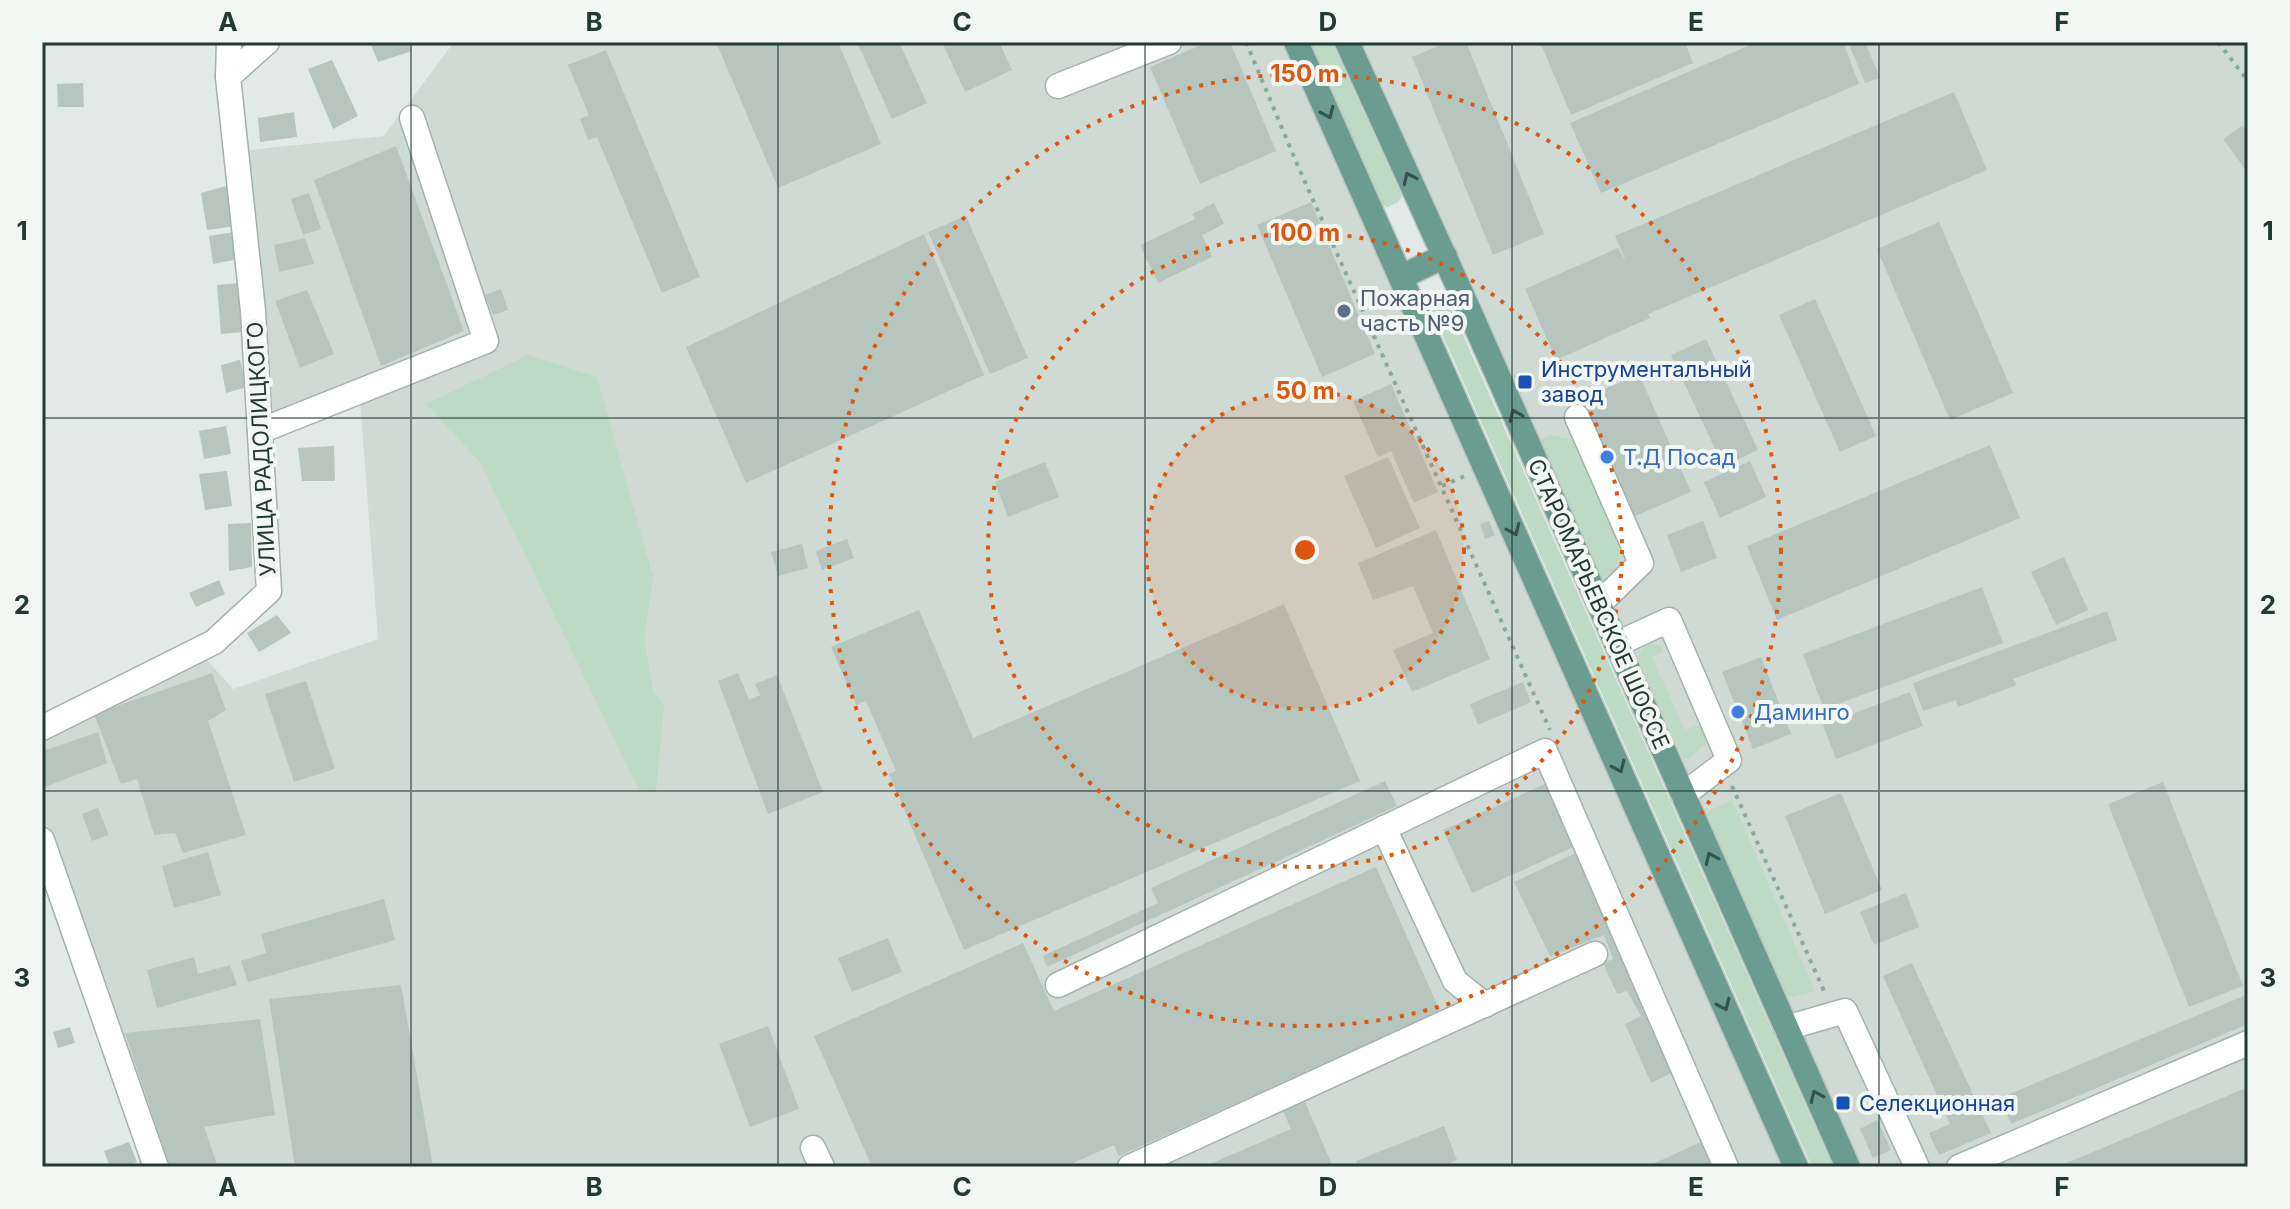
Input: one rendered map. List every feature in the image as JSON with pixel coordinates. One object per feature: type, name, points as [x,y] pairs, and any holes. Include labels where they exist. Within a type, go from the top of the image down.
[{"type":"main road","points":[[1296,42],[1796,1167]]},
{"type":"main road","name":"СТАРОМАРЬЕВСКОЕ ШОССЕ","points":[[1347,42],[1445,256],[1848,1167]]},
{"type":"main road","points":[[1401,277],[1445,256]]},
{"type":"street","name":"УЛИЦА РАДОЛИЦКОГО","points":[[42,728],[214,642],[269,591],[253,311],[228,77],[229,42]]},
{"type":"street","points":[[228,77],[267,42]]},
{"type":"street","points":[[1058,86],[1169,42]]},
{"type":"street","points":[[260,431],[486,341],[412,118]]},
{"type":"street","points":[[1577,417],[1641,563],[1599,604]]},
{"type":"street","points":[[1617,644],[1669,620],[1729,760],[1683,795]]},
{"type":"street","points":[[1058,985],[1545,751],[1726,1167]]},
{"type":"street","points":[[1384,828],[1455,981],[1485,1005]]},
{"type":"street","points":[[42,840],[156,1167]]},
{"type":"street","points":[[1130,1167],[1595,954]]},
{"type":"street","points":[[1786,1028],[1845,1011],[1917,1167]]},
{"type":"street","points":[[1959,1167],[2248,1043]]},
{"type":"path","points":[[1246,42],[1297,164],[1550,730]]},
{"type":"path","points":[[2218,42],[2248,81]]},
{"type":"path","points":[[1722,766],[1835,1013]]},
{"type":"shaded area","points":[[454,42],[1285,42],[1784,1167],[166,1167],[42,825],[42,734],[204,657],[233,689],[378,639],[359,386],[264,425],[240,151],[384,136]]},
{"type":"shaded area","points":[[1357,42],[2247,42],[2248,1167],[1857,1167]]},
{"type":"green space","points":[[1310,42],[1332,42],[1402,196],[1398,202],[1388,207],[1383,205]]},
{"type":"green space","points":[[1443,303],[1449,304],[1833,1167],[1812,1167],[1432,311]]},
{"type":"green space","points":[[528,355],[597,377],[653,577],[644,640],[653,690],[664,706],[656,792],[639,790],[480,462],[426,404]]},
{"type":"green space","points":[[1549,435],[1577,441],[1620,543],[1618,566],[1604,582],[1541,440]]},
{"type":"green space","points":[[1651,643],[1661,646],[1663,651],[1652,657],[1685,730],[1696,725],[1701,727],[1707,740],[1689,759],[1683,758],[1639,661],[1642,650]]},
{"type":"green space","points":[[1732,800],[1815,991],[1792,997],[1781,993],[1705,817],[1711,810]]},
{"type":"building","points":[[370,42],[408,42],[412,51],[378,62]]},
{"type":"building","points":[[716,42],[838,42],[881,144],[778,188]]},
{"type":"building","points":[[857,42],[899,42],[927,103],[892,119]]},
{"type":"building","points":[[942,42],[999,42],[1012,70],[965,92]]},
{"type":"building","points":[[1208,42],[1230,42],[1276,151],[1200,184],[1150,67]]},
{"type":"building","points":[[1448,42],[1466,42],[1544,234],[1493,255],[1412,57]]},
{"type":"building","points":[[1540,42],[1685,42],[1693,63],[1571,115]]},
{"type":"building","points":[[1757,42],[1843,42],[1859,84],[1601,193],[1570,123]]},
{"type":"building","points":[[1848,42],[1865,42],[1880,78],[1865,83]]},
{"type":"building","points":[[606,50],[700,277],[662,293],[597,137],[588,140],[580,119],[589,115],[568,65]]},
{"type":"building","points":[[332,60],[358,116],[333,129],[308,69]]},
{"type":"building","points":[[83,83],[84,107],[58,107],[57,84]]},
{"type":"building","points":[[1954,92],[1987,170],[1648,314],[1650,318],[1556,360],[1525,289],[1618,248],[1627,263],[1615,236]]},
{"type":"building","points":[[294,112],[297,137],[260,142],[258,118]]},
{"type":"building","points":[[2242,126],[2248,134],[2248,173],[2223,139]]},
{"type":"building","points":[[396,146],[464,331],[381,366],[314,180]]},
{"type":"building","points":[[230,185],[237,226],[207,230],[201,193]]},
{"type":"building","points":[[309,193],[321,229],[303,235],[291,199]]},
{"type":"building","points":[[1311,202],[1375,354],[1322,377],[1257,225]]},
{"type":"building","points":[[1214,203],[1224,224],[1202,235],[1212,257],[1158,283],[1140,245],[1195,219],[1192,214]]},
{"type":"building","points":[[966,216],[1028,358],[990,374],[928,232]]},
{"type":"building","points":[[1939,222],[2013,393],[1950,420],[1877,249]]},
{"type":"building","points":[[234,232],[239,259],[213,264],[209,236]]},
{"type":"building","points":[[924,234],[984,375],[746,483],[686,347]]},
{"type":"building","points":[[305,238],[314,264],[279,272],[274,245]]},
{"type":"building","points":[[241,283],[245,332],[221,334],[217,285]]},
{"type":"building","points":[[501,289],[508,310],[493,315],[485,295]]},
{"type":"building","points":[[307,290],[334,354],[300,368],[275,301]]},
{"type":"building","points":[[1815,299],[1876,436],[1840,452],[1779,315]]},
{"type":"building","points":[[1706,339],[1758,450],[1723,466],[1671,355]]},
{"type":"building","points":[[240,360],[247,387],[226,393],[221,365]]},
{"type":"building","points":[[1523,373],[1529,387],[1520,390],[1514,376]]},
{"type":"building","points":[[1639,374],[1691,492],[1633,517],[1581,399]]},
{"type":"building","points":[[1391,384],[1438,492],[1414,503],[1391,451],[1378,457],[1353,401]]},
{"type":"building","points":[[226,426],[231,454],[204,459],[199,431]]},
{"type":"building","points":[[1990,445],[2020,518],[1777,620],[1747,546]]},
{"type":"building","points":[[334,446],[335,481],[302,481],[298,448]]},
{"type":"building","points":[[1388,457],[1420,528],[1376,548],[1344,476]]},
{"type":"building","points":[[1750,461],[1766,497],[1720,518],[1704,482]]},
{"type":"building","points":[[1045,462],[1059,497],[1008,517],[995,482]]},
{"type":"building","points":[[227,471],[232,506],[205,510],[199,474]]},
{"type":"building","points":[[1489,521],[1495,535],[1485,539],[1480,524]]},
{"type":"building","points":[[1703,521],[1717,558],[1681,572],[1667,535]]},
{"type":"building","points":[[251,523],[252,567],[229,571],[228,524]]},
{"type":"building","points":[[1436,530],[1490,659],[1412,692],[1393,650],[1433,633],[1413,586],[1373,600],[1358,563]]},
{"type":"building","points":[[847,539],[854,558],[822,570],[816,551]]},
{"type":"building","points":[[802,544],[808,568],[778,576],[771,552]]},
{"type":"building","points":[[2064,557],[2088,610],[2056,625],[2031,572]]},
{"type":"building","points":[[219,580],[225,594],[196,607],[189,593]]},
{"type":"building","points":[[1982,587],[2003,643],[1824,709],[1803,654]]},
{"type":"building","points":[[1284,604],[1360,781],[964,950],[889,774],[896,771],[866,701],[856,705],[831,647],[919,610],[973,738]]},
{"type":"building","points":[[2107,611],[2117,640],[2013,679],[2017,685],[1958,707],[1956,700],[1923,711],[1913,683]]},
{"type":"building","points":[[277,615],[291,633],[259,652],[247,633]]},
{"type":"building","points":[[1761,657],[1791,734],[1753,749],[1722,672]]},
{"type":"building","points":[[212,673],[226,710],[208,721],[246,835],[183,853],[175,833],[154,835],[137,779],[121,784],[94,714]]},
{"type":"building","points":[[738,673],[749,700],[760,695],[755,684],[777,675],[823,792],[768,814],[718,681]]},
{"type":"building","points":[[306,681],[335,769],[294,782],[265,694]]},
{"type":"building","points":[[1523,682],[1531,702],[1478,725],[1470,704]]},
{"type":"building","points":[[1910,692],[1923,726],[1836,759],[1823,725]]},
{"type":"building","points":[[98,732],[107,763],[45,787],[42,782],[43,751]]},
{"type":"building","points":[[1561,777],[1589,840],[1472,893],[1443,830]]},
{"type":"building","points":[[1385,781],[1397,806],[1047,967],[1043,956],[1158,903],[1151,888]]},
{"type":"building","points":[[2163,782],[2243,986],[2189,1007],[2108,804]]},
{"type":"building","points":[[1841,793],[1882,890],[1825,914],[1785,816]]},
{"type":"building","points":[[98,808],[109,835],[92,841],[82,814]]},
{"type":"building","points":[[1589,847],[1688,1065],[1651,1083],[1625,1024],[1641,1016],[1627,991],[1617,994],[1603,963],[1613,959],[1604,935],[1550,956],[1514,882]]},
{"type":"building","points":[[208,852],[221,895],[174,908],[162,866]]},
{"type":"building","points":[[1376,867],[1440,1011],[1119,1156],[1114,1145],[1064,1167],[872,1167],[814,1036],[1023,943],[1054,1011]]},
{"type":"building","points":[[1906,893],[1919,927],[1874,945],[1860,912]]},
{"type":"building","points":[[384,899],[395,940],[248,982],[241,961],[266,953],[261,934]]},
{"type":"building","points":[[888,938],[902,972],[852,992],[838,958]]},
{"type":"building","points":[[194,957],[198,974],[230,965],[237,985],[157,1008],[147,970]]},
{"type":"building","points":[[1912,963],[1991,1133],[1939,1155],[1929,1133],[1950,1124],[1883,976]]},
{"type":"building","points":[[401,985],[433,1167],[295,1167],[269,999]]},
{"type":"building","points":[[2246,995],[2248,1024],[2011,1124],[2000,1098]]},
{"type":"building","points":[[260,1019],[275,1115],[204,1127],[218,1167],[170,1167],[125,1033]]},
{"type":"building","points":[[768,1026],[799,1109],[750,1127],[719,1044]]},
{"type":"building","points":[[70,1027],[75,1043],[58,1048],[53,1032]]},
{"type":"building","points":[[2246,1088],[2248,1167],[2057,1167]]},
{"type":"building","points":[[1305,1102],[1333,1167],[1203,1167],[1291,1129],[1283,1111]]},
{"type":"building","points":[[1877,1120],[1891,1150],[1873,1158],[1860,1129]]},
{"type":"building","points":[[1444,1126],[1457,1160],[1440,1167],[1358,1167],[1356,1161]]},
{"type":"building","points":[[129,1142],[137,1162],[124,1167],[110,1167],[104,1151]]},
{"type":"building","points":[[1701,1142],[1712,1167],[1646,1167]]},
{"type":"place","name":"Пожарная часть №9","points":[[1344,311]]},
{"type":"place","name":"Инструментальный завод","points":[[1525,382]]},
{"type":"place","name":"Т.Д Посад","points":[[1607,457]]},
{"type":"place","name":"Даминго","points":[[1738,712]]},
{"type":"place","name":"Селекционная","points":[[1843,1103]]}]
